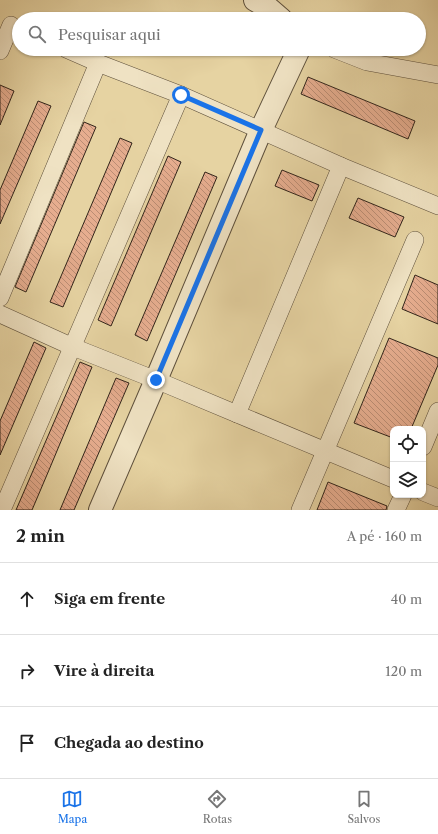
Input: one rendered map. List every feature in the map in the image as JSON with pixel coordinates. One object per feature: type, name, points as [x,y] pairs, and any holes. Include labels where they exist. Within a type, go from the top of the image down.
[{"type":"street","points":[[254,0],[273,12]]},
{"type":"street","points":[[0,51],[10,25]]},
{"type":"street","points":[[82,56],[181,95],[341,166],[438,206]]},
{"type":"street","points":[[100,510],[261,130],[296,56]]},
{"type":"street","points":[[352,56],[367,62],[438,75]]},
{"type":"street","points":[[0,298],[98,63]]},
{"type":"street","points":[[2,510],[181,95]]},
{"type":"street","points":[[237,414],[341,166]]},
{"type":"street","points":[[300,510],[415,240]]},
{"type":"street","points":[[0,314],[73,347],[390,478]]},
{"type":"street","points":[[426,440],[438,411]]},
{"type":"street","points":[[426,493],[438,498]]},
{"type":"street","points":[[396,510],[402,498]]},
{"type":"building","points":[[308,77],[415,121],[408,139],[301,94]]},
{"type":"building","points":[[0,85],[14,91],[0,125]]},
{"type":"building","points":[[38,101],[51,106],[0,224],[0,190]]},
{"type":"building","points":[[84,122],[96,127],[26,292],[15,287]]},
{"type":"building","points":[[120,138],[132,143],[63,307],[50,302]]},
{"type":"building","points":[[168,156],[181,162],[111,326],[98,320]]},
{"type":"building","points":[[282,170],[319,185],[312,201],[275,186]]},
{"type":"building","points":[[205,172],[217,177],[147,341],[135,335]]},
{"type":"building","points":[[358,198],[404,217],[395,237],[349,218]]},
{"type":"building","points":[[415,275],[438,285],[438,324],[402,309]]},
{"type":"building","points":[[389,338],[438,358],[438,365],[412,426],[390,426],[390,437],[354,423]]},
{"type":"building","points":[[34,342],[46,348],[0,455],[0,421]]},
{"type":"building","points":[[80,362],[92,367],[32,510],[16,510]]},
{"type":"building","points":[[116,378],[129,383],[74,510],[60,510]]},
{"type":"building","points":[[328,482],[387,506],[386,510],[317,510]]},
{"type":"route","points":[[156,380],[261,130],[181,95]]}]
